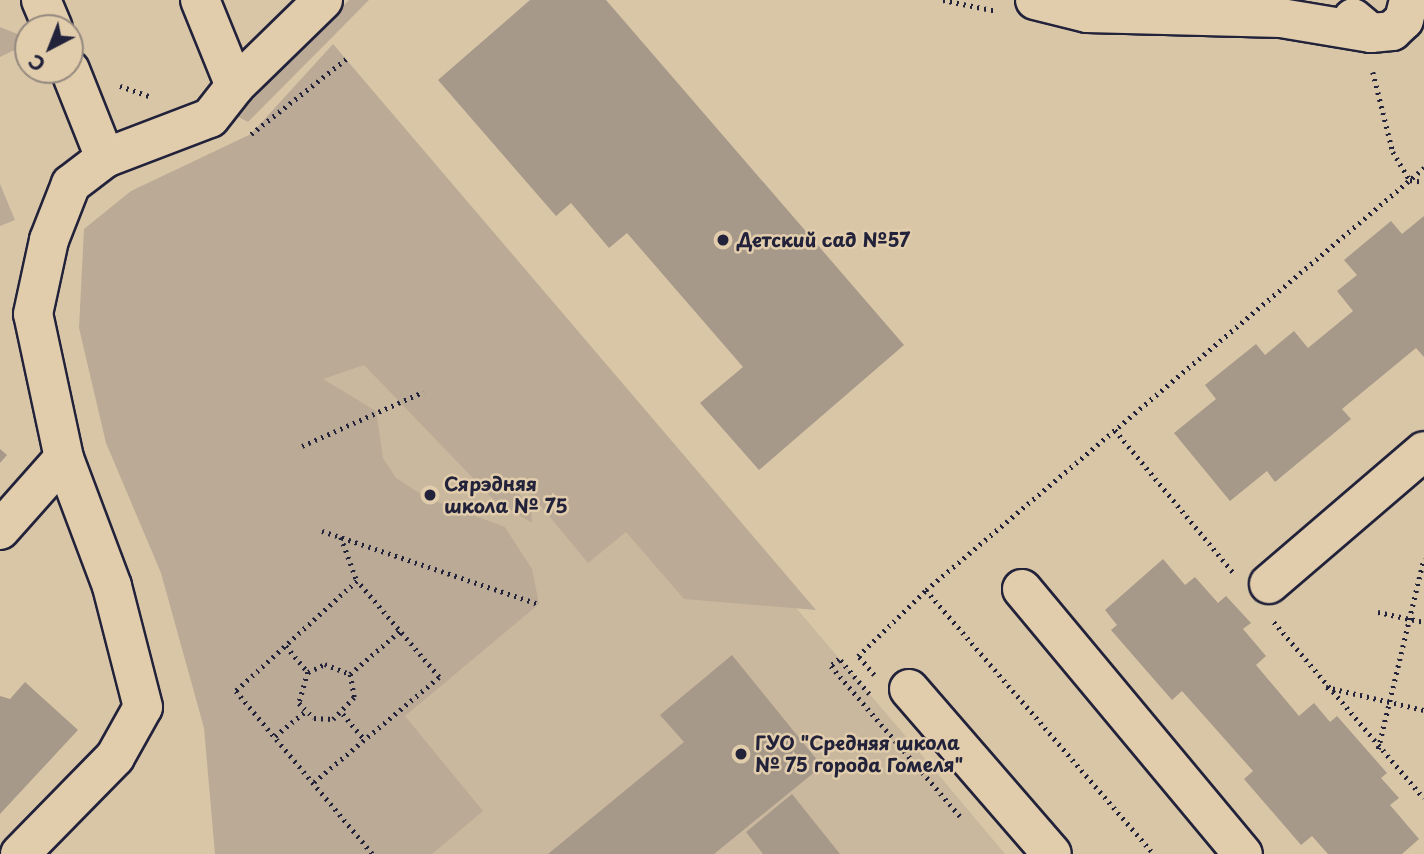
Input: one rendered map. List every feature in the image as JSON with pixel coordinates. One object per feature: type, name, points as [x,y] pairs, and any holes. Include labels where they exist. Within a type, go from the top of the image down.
[{"type":"lane","points":[[200,0],[235,86]]},
{"type":"lane","points":[[20,854],[115,757],[143,706],[112,586],[64,458],[33,314],[49,240],[71,184],[105,158],[210,118],[235,86],[323,0]]},
{"type":"lane","points":[[1035,0],[1087,13],[1304,19],[1371,50]]},
{"type":"lane","points":[[1349,0],[1353,19],[1371,50]]},
{"type":"lane","points":[[1371,50],[1404,20],[1409,0]]},
{"type":"lane","points":[[76,84],[105,158]]},
{"type":"lane","points":[[1269,584],[1424,451]]},
{"type":"lane","points":[[0,530],[64,458]]},
{"type":"lane","points":[[1022,589],[1243,854]]},
{"type":"lane","points":[[909,689],[1052,854]]},
{"type":"path","points":[[1371,50],[1393,152],[1410,180]]},
{"type":"path","points":[[251,134],[346,60]]},
{"type":"path","points":[[1154,854],[926,590],[1424,168]]},
{"type":"path","points":[[1410,180],[1424,182]]},
{"type":"path","points":[[302,446],[423,392]]},
{"type":"path","points":[[322,531],[539,604]]},
{"type":"path","points":[[314,782],[439,677],[357,581],[341,537]]},
{"type":"path","points":[[1378,748],[1406,618],[1424,558]]},
{"type":"path","points":[[357,581],[236,691],[373,854]]},
{"type":"path","points":[[1378,612],[1424,622]]},
{"type":"path","points":[[350,674],[400,631]]},
{"type":"path","points":[[286,646],[308,672]]},
{"type":"path","points":[[325,664],[350,674],[354,697],[343,713],[324,720],[305,712],[297,692],[308,672],[325,664]]},
{"type":"path","points":[[1326,687],[1424,710]]},
{"type":"path","points":[[400,710],[404,716]]},
{"type":"path","points":[[275,736],[305,712]]},
{"type":"path","points":[[343,713],[364,739]]},
{"type":"shaded area","points":[[349,0],[369,0],[248,122],[237,116]]},
{"type":"shaded area","points":[[0,27],[14,33],[14,50],[0,57]]},
{"type":"shaded area","name":"Сярэдняя школа № 75","points":[[333,44],[816,610],[684,599],[626,532],[588,563],[525,487],[504,477],[531,508],[532,523],[494,500],[364,365],[323,379],[376,411],[383,458],[396,478],[427,498],[505,527],[532,569],[539,604],[405,716],[483,811],[432,854],[215,854],[204,728],[161,573],[106,443],[79,328],[84,229],[131,191],[251,134]]},
{"type":"shaded area","name":"Сярэдняя школа № 75","points":[[343,77],[943,780],[1005,854],[252,854]]},
{"type":"shaded area","points":[[0,184],[15,220],[0,226]]},
{"type":"building","name":"Детский сад №57","points":[[530,0],[606,0],[904,345],[759,470],[700,403],[743,367],[627,233],[609,248],[571,203],[556,216],[438,80]]},
{"type":"building","points":[[1424,216],[1424,357],[1416,348],[1342,409],[1351,419],[1275,482],[1267,471],[1230,501],[1174,433],[1216,399],[1205,385],[1256,344],[1265,355],[1294,331],[1308,348],[1353,311],[1337,291],[1357,275],[1344,260],[1391,221],[1402,234]]},
{"type":"building","points":[[0,449],[7,455],[0,463]]},
{"type":"building","points":[[1163,559],[1185,585],[1195,577],[1218,603],[1226,596],[1251,623],[1243,629],[1266,656],[1256,665],[1299,716],[1314,703],[1330,722],[1337,716],[1387,773],[1381,778],[1399,798],[1390,805],[1419,839],[1402,854],[1328,854],[1312,836],[1301,845],[1244,779],[1253,771],[1182,691],[1172,700],[1111,630],[1117,625],[1105,610]]},
{"type":"building","name":"ГУО \"Средняя школа № 75 города Гомеля\"","points":[[732,655],[822,766],[714,854],[548,854],[684,742],[660,715]]},
{"type":"building","points":[[25,682],[78,730],[0,814],[0,696],[10,699]]},
{"type":"building","name":"ГУО \"Средняя школа № 75 города Гомеля\"","points":[[792,794],[840,854],[763,854],[746,832]]},
{"type":"place","name":"Детский сад №57","points":[[723,240]]},
{"type":"place","name":"Сярэдняя школа № 75","points":[[430,495]]},
{"type":"place","name":"ГУО \"Средняя школа № 75 города Гомеля\"","points":[[741,754]]}]
